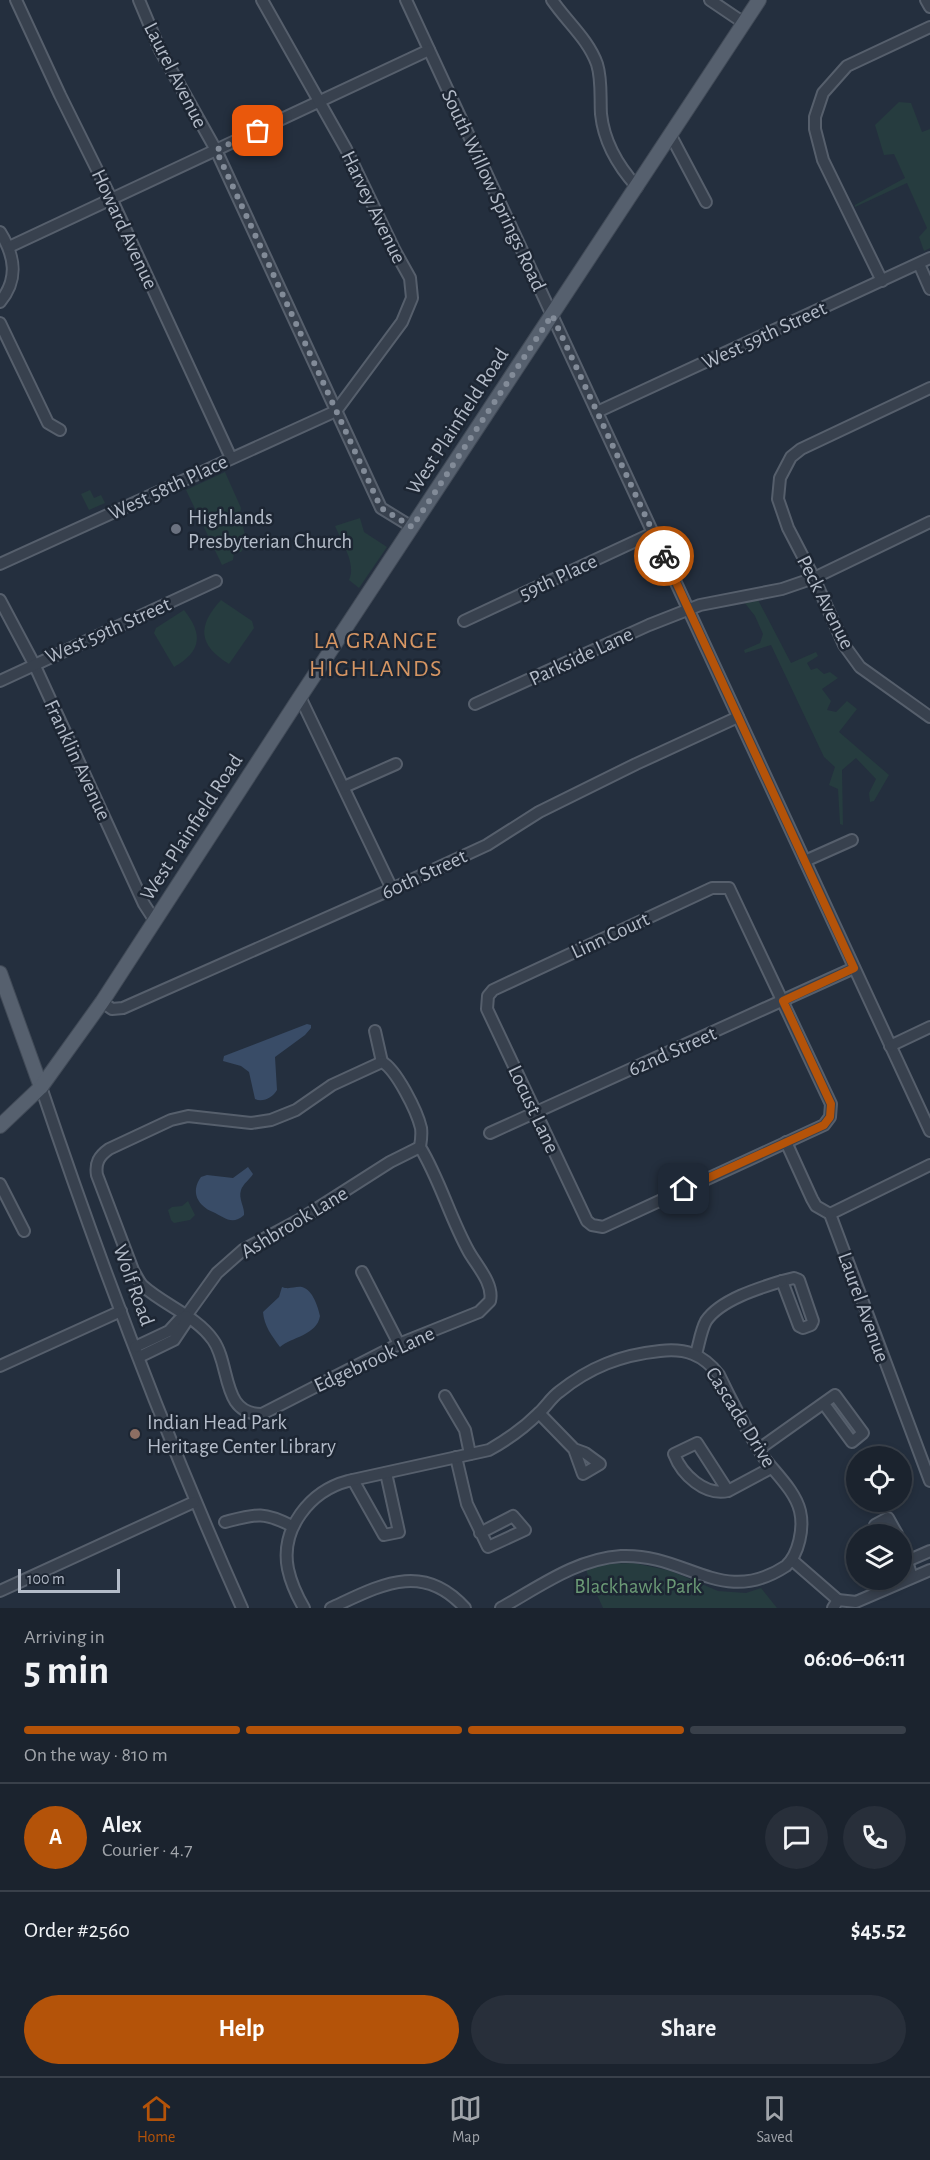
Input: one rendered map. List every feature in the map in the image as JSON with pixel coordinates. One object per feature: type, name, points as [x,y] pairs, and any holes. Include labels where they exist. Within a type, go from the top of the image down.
[{"type":"main road","name":"West Plainfield Road","points":[[0,1126],[41,1087],[102,1002],[759,0]]},
{"type":"main road","name":"Wolf Road","points":[[0,972],[41,1087]]},
{"type":"street","name":"Howard Avenue","points":[[16,0],[111,198],[231,458]]},
{"type":"street","name":"Laurel Avenue","points":[[139,0],[160,50],[216,150],[381,508],[412,527]]},
{"type":"street","name":"Harvey Avenue","points":[[262,0],[320,101],[410,278],[412,298],[402,321],[336,411]]},
{"type":"street","name":"South Willow Springs Road","points":[[406,0],[930,1131]]},
{"type":"street","points":[[552,0],[584,39],[594,57],[600,78],[604,135],[623,171],[637,187]]},
{"type":"street","points":[[710,0],[744,23]]},
{"type":"street","points":[[926,0],[930,7]]},
{"type":"street","points":[[882,281],[823,160],[815,129],[818,105],[823,93],[847,66],[930,27]]},
{"type":"street","points":[[9,247],[429,50]]},
{"type":"street","points":[[671,136],[706,202]]},
{"type":"street","points":[[0,232],[13,257],[11,281],[7,294],[0,302]]},
{"type":"street","name":"West 59th Street","points":[[597,412],[930,258]]},
{"type":"street","points":[[919,264],[930,289]]},
{"type":"street","points":[[0,323],[48,423],[60,430]]},
{"type":"street","name":"Peck Avenue","points":[[930,388],[807,446],[791,457],[780,478],[778,499],[788,528],[814,578],[844,645],[860,667],[930,717]]},
{"type":"street","name":"West 58th Place","points":[[0,564],[336,411]]},
{"type":"street","points":[[688,609],[782,589],[814,578],[930,522]]},
{"type":"street","name":"59th Place","points":[[464,621],[653,533]]},
{"type":"street","name":"West 59th Street","points":[[0,681],[216,581]]},
{"type":"street","name":"Franklin Avenue","points":[[0,600],[34,664],[144,904],[155,921]]},
{"type":"street","name":"Parkside Lane","points":[[475,704],[688,609]]},
{"type":"street","points":[[300,697],[392,890]]},
{"type":"street","name":"60th Street","points":[[102,1002],[112,1009],[123,1008],[392,890],[487,845],[558,803],[738,717]]},
{"type":"street","points":[[344,787],[396,764]]},
{"type":"street","points":[[805,861],[852,840]]},
{"type":"street","name":"Linn Court","points":[[493,990],[712,888],[729,888],[783,1001]]},
{"type":"street","name":"62nd Street","points":[[490,1133],[854,968]]},
{"type":"street","name":"Locust Lane","points":[[493,990],[488,996],[487,1009],[587,1221],[592,1225],[603,1227],[786,1142]]},
{"type":"street","points":[[783,1001],[831,1104],[830,1117],[824,1125],[786,1142]]},
{"type":"street","points":[[890,1046],[929,1026]]},
{"type":"street","points":[[375,1031],[382,1062],[396,1072],[420,1124],[422,1138],[420,1148]]},
{"type":"street","points":[[186,1316],[141,1284],[133,1270],[97,1175],[96,1166],[99,1157],[109,1149],[171,1120],[188,1116],[251,1123],[271,1120],[296,1110],[332,1085],[382,1062]]},
{"type":"street","name":"Wolf Road","points":[[41,1087],[121,1311],[194,1502],[242,1608]]},
{"type":"street","name":"Laurel Avenue","points":[[786,1142],[816,1206],[830,1214],[930,1481]]},
{"type":"street","name":"Edgebrook Lane","points":[[186,1316],[206,1332],[215,1343],[234,1400],[239,1408],[250,1414],[262,1414],[399,1344],[479,1312],[487,1306],[491,1296],[490,1288],[464,1242],[432,1167],[420,1148]]},
{"type":"street","name":"Ashbrook Lane","points":[[137,1352],[169,1331],[186,1316],[217,1273],[243,1251],[299,1220],[390,1162],[420,1148]]},
{"type":"street","points":[[830,1214],[930,1165]]},
{"type":"street","points":[[0,1184],[24,1231]]},
{"type":"street","points":[[362,1272],[399,1344]]},
{"type":"street","points":[[696,1354],[706,1322],[719,1308],[757,1289],[782,1281]]},
{"type":"street","points":[[0,1366],[121,1311]]},
{"type":"street","name":"Cascade Drive","points":[[304,1608],[288,1568],[286,1546],[292,1526],[306,1506],[320,1493],[353,1480],[489,1450],[505,1441],[539,1413],[558,1393],[581,1376],[615,1359],[636,1353],[676,1349],[696,1354],[711,1364],[759,1449],[791,1492],[800,1509],[802,1527],[792,1560]]},
{"type":"street","points":[[445,1396],[465,1430],[470,1454]]},
{"type":"street","points":[[759,1449],[824,1404]]},
{"type":"street","points":[[539,1413],[574,1449]]},
{"type":"street","points":[[728,1491],[697,1443],[674,1454],[676,1461],[701,1486],[710,1491],[728,1491],[771,1468]]},
{"type":"street","points":[[456,1457],[467,1504],[480,1533]]},
{"type":"street","points":[[353,1480],[384,1535],[399,1532],[386,1473]]},
{"type":"street","points":[[0,1591],[194,1502]]},
{"type":"street","points":[[225,1522],[251,1516],[271,1516],[292,1526]]},
{"type":"street","points":[[877,1524],[888,1518],[891,1524]]},
{"type":"street","points":[[912,1552],[930,1551]]},
{"type":"street","points":[[501,1608],[573,1568],[604,1558],[630,1556],[666,1564],[713,1584],[735,1588],[749,1587],[764,1581],[792,1560],[836,1604],[856,1602],[883,1590]]},
{"type":"street","points":[[912,1577],[930,1570]]},
{"type":"street","points":[[331,1608],[381,1585],[401,1580],[420,1582],[440,1589],[456,1598],[465,1608]]},
{"type":"green space","points":[[899,102],[911,103],[922,132],[930,129],[930,248],[924,251],[919,237],[927,228],[907,183],[855,207],[905,178],[894,154],[884,155],[875,125]]},
{"type":"green space","points":[[225,472],[241,508],[240,516],[247,542],[241,552],[234,553],[233,560],[222,565],[186,490]]},
{"type":"green space","points":[[90,490],[94,498],[101,495],[105,503],[89,510],[81,494]]},
{"type":"green space","points":[[360,518],[364,532],[387,547],[359,588],[349,580],[350,560],[335,526]]},
{"type":"green space","points":[[757,598],[791,663],[816,652],[818,656],[807,663],[811,670],[817,668],[824,674],[830,672],[838,678],[822,689],[831,701],[827,710],[836,712],[847,701],[857,709],[839,732],[889,775],[874,801],[870,802],[869,793],[876,779],[856,758],[842,770],[843,825],[840,824],[838,789],[829,785],[835,767],[824,757],[771,645],[745,653],[744,650],[760,643],[763,634],[755,616],[744,602]]},
{"type":"green space","points":[[221,600],[252,621],[254,628],[229,664],[211,650],[204,635],[208,618]]},
{"type":"green space","points":[[184,610],[197,634],[197,642],[190,655],[174,667],[154,633],[156,628]]},
{"type":"green space","points":[[188,1201],[195,1215],[190,1220],[174,1223],[168,1210],[182,1206]]},
{"type":"green space","name":"Blackhawk Park","points":[[634,1563],[671,1571],[718,1591],[746,1593],[761,1588],[777,1608],[603,1608],[587,1569],[605,1564]]},
{"type":"water","points":[[307,1024],[311,1025],[311,1028],[305,1035],[275,1057],[277,1090],[268,1099],[255,1099],[249,1072],[241,1066],[223,1061],[224,1056]]},
{"type":"water","points":[[248,1167],[253,1174],[241,1190],[240,1197],[244,1215],[240,1218],[232,1220],[224,1218],[203,1206],[197,1198],[196,1188],[201,1177],[207,1175],[233,1178]]},
{"type":"water","points":[[282,1287],[306,1289],[314,1299],[320,1316],[309,1332],[280,1347],[271,1335],[263,1312],[279,1297]]},
{"type":"way so far","points":[[258,131],[216,150],[381,508],[412,527],[552,315],[664,556]]},
{"type":"place","name":"Highlands Presbyterian Church","points":[[176,529]]},
{"type":"place","name":"Indian Head Park Heritage Center Library","points":[[135,1434]]},
{"type":"district","name":"LA GRANGE HIGHLANDS","points":[[376,654]]},
{"type":"route","points":[[664,556],[854,968],[783,1001],[831,1104],[832,1111],[824,1125],[684,1189]]}]
